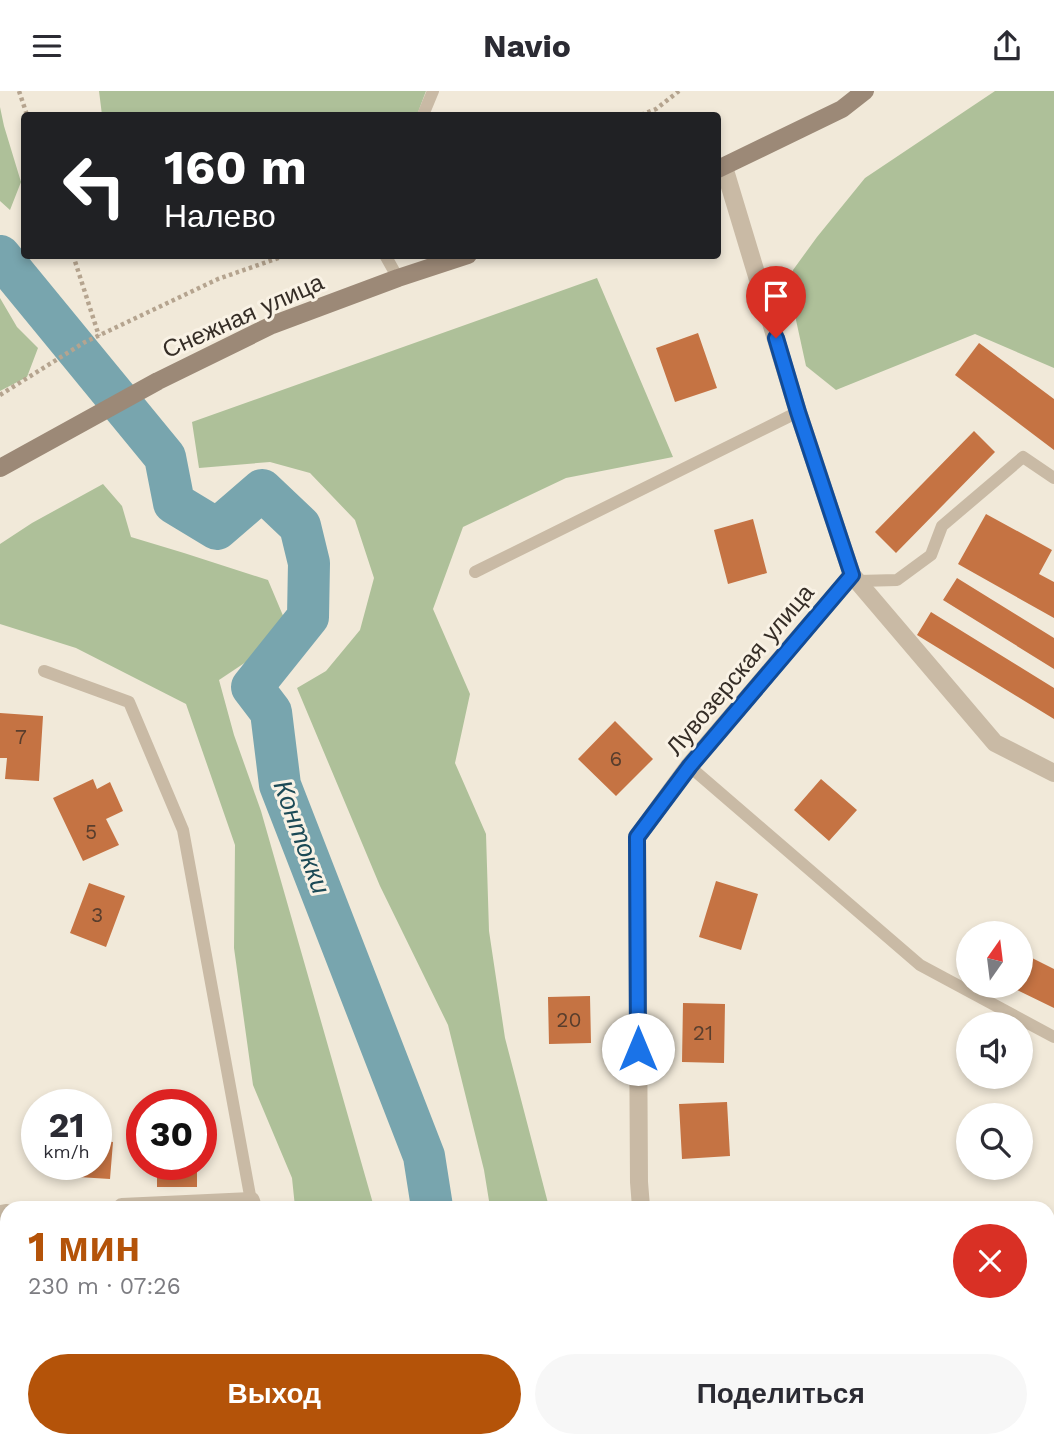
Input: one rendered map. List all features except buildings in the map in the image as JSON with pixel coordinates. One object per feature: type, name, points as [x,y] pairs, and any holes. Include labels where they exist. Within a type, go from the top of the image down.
[{"type":"street","points":[[865,91],[842,109],[721,168],[798,412],[855,578],[995,743],[1054,773]]},
{"type":"street","name":"Снежная улица","points":[[0,468],[158,381],[272,325],[456,259]]},
{"type":"street","name":"Лувозерская улица","points":[[641,1201],[637,837],[690,766],[855,578]]},
{"type":"lane","points":[[424,112],[433,91]]},
{"type":"lane","points":[[386,259],[398,278]]},
{"type":"lane","points":[[475,572],[798,412]]},
{"type":"lane","points":[[855,578],[897,580],[914,568],[931,555],[942,526],[1023,457],[1054,478]]},
{"type":"lane","points":[[44,671],[129,702],[183,831],[251,1201]]},
{"type":"lane","points":[[690,766],[920,965],[1054,1037]]},
{"type":"path","points":[[19,91],[26,112]]},
{"type":"path","points":[[648,112],[679,91]]},
{"type":"path","points":[[74,259],[99,336]]},
{"type":"path","points":[[0,395],[85,342],[218,279],[276,259]]},
{"type":"green space","points":[[99,91],[426,91],[418,112],[102,112]]},
{"type":"green space","points":[[995,91],[1054,91],[1054,368],[975,334],[836,390],[806,366],[796,320],[793,270],[865,178]]},
{"type":"green space","points":[[0,107],[21,182],[10,210],[0,201]]},
{"type":"green space","points":[[597,278],[673,457],[566,478],[463,527],[433,609],[470,694],[455,763],[486,834],[489,931],[505,1038],[547,1201],[489,1201],[484,1170],[448,1025],[380,886],[297,688],[326,671],[360,630],[374,578],[355,520],[310,473],[270,462],[199,468],[192,422]]},
{"type":"green space","points":[[0,298],[17,327],[38,348],[27,377],[0,391]]},
{"type":"green space","points":[[103,484],[122,506],[131,537],[268,580],[284,618],[255,656],[219,680],[234,735],[261,811],[372,1201],[294,1201],[292,1178],[253,1085],[234,948],[235,845],[186,704],[76,648],[0,624],[0,544]]},
{"type":"waterway","name":"Контокки","points":[[0,256],[165,457],[174,503],[217,529],[262,490],[300,526],[309,563],[308,617],[252,687],[271,712],[280,785],[424,1156],[431,1201]]},
{"type":"route","points":[[638,1049],[637,837],[690,766],[852,575],[776,338]]}]
